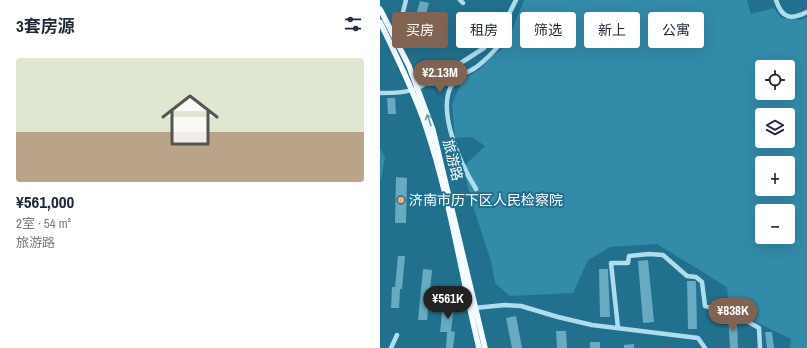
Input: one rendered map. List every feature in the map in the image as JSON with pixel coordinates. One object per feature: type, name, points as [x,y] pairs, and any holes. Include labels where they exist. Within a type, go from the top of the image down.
[{"type":"main road","name":"旅游路","points":[[380,9],[433,130],[472,308],[479,348]]},
{"type":"main road","name":"旅游路","points":[[380,22],[415,89]]},
{"type":"main road","name":"旅游路","points":[[472,308],[485,348]]},
{"type":"street","points":[[391,32],[400,24],[406,0]]},
{"type":"street","points":[[510,12],[516,0]]},
{"type":"street","points":[[776,0],[779,9],[790,17],[798,17],[807,12]]},
{"type":"street","points":[[380,93],[391,93],[415,89],[484,48]]},
{"type":"street","points":[[476,188],[469,177],[451,130],[446,107],[447,98],[453,82],[462,74],[474,68],[495,48]]},
{"type":"street","points":[[618,328],[611,263],[628,263],[629,256],[649,254],[662,255],[687,276],[696,277],[702,282],[705,306],[726,310],[759,328],[760,348]]},
{"type":"street","points":[[472,308],[505,305],[521,306],[592,325],[698,338],[705,348]]},
{"type":"street","points":[[392,348],[396,335]]},
{"type":"shaded area","points":[[524,0],[747,0],[751,14],[774,8],[781,18],[802,20],[807,17],[807,348],[790,348],[791,339],[729,309],[727,287],[657,244],[610,247],[588,260],[573,293],[510,296],[495,283],[491,261],[472,203],[463,167],[485,146],[472,137],[455,138],[452,104],[463,79],[479,70],[492,56],[503,48],[512,48],[512,31]]},
{"type":"shaded area","points":[[380,148],[385,157],[380,181]]},
{"type":"building","points":[[420,1],[429,3],[426,12],[417,12]]},
{"type":"building","points":[[387,98],[395,98],[396,114],[388,114]]},
{"type":"building","name":"济南市历下区人民检察院","points":[[396,177],[407,178],[406,223],[395,223]]},
{"type":"building","points":[[398,256],[405,256],[402,289],[400,289],[399,308],[391,308],[392,287],[395,287]]},
{"type":"building","points":[[648,260],[654,322],[643,323],[638,261]]},
{"type":"building","points":[[423,269],[432,270],[427,320],[418,320]]},
{"type":"building","points":[[599,269],[608,269],[610,317],[600,317]]},
{"type":"building","points":[[687,281],[696,282],[697,329],[688,329]]},
{"type":"building","points":[[444,296],[455,297],[451,331],[455,332],[453,348],[446,348],[447,332],[440,332]]},
{"type":"building","points":[[516,316],[522,348],[512,348],[506,318]]},
{"type":"building","points":[[728,316],[737,319],[738,348],[730,348]]},
{"type":"building","points":[[556,331],[566,331],[567,348],[557,348]]},
{"type":"building","points":[[765,332],[772,332],[774,348],[767,348]]},
{"type":"building","points":[[590,342],[600,342],[600,348],[590,348]]},
{"type":"building","points":[[634,344],[634,348],[624,348],[624,345]]},
{"type":"place","name":"济南市历下区人民检察院","points":[[401,200]]}]
